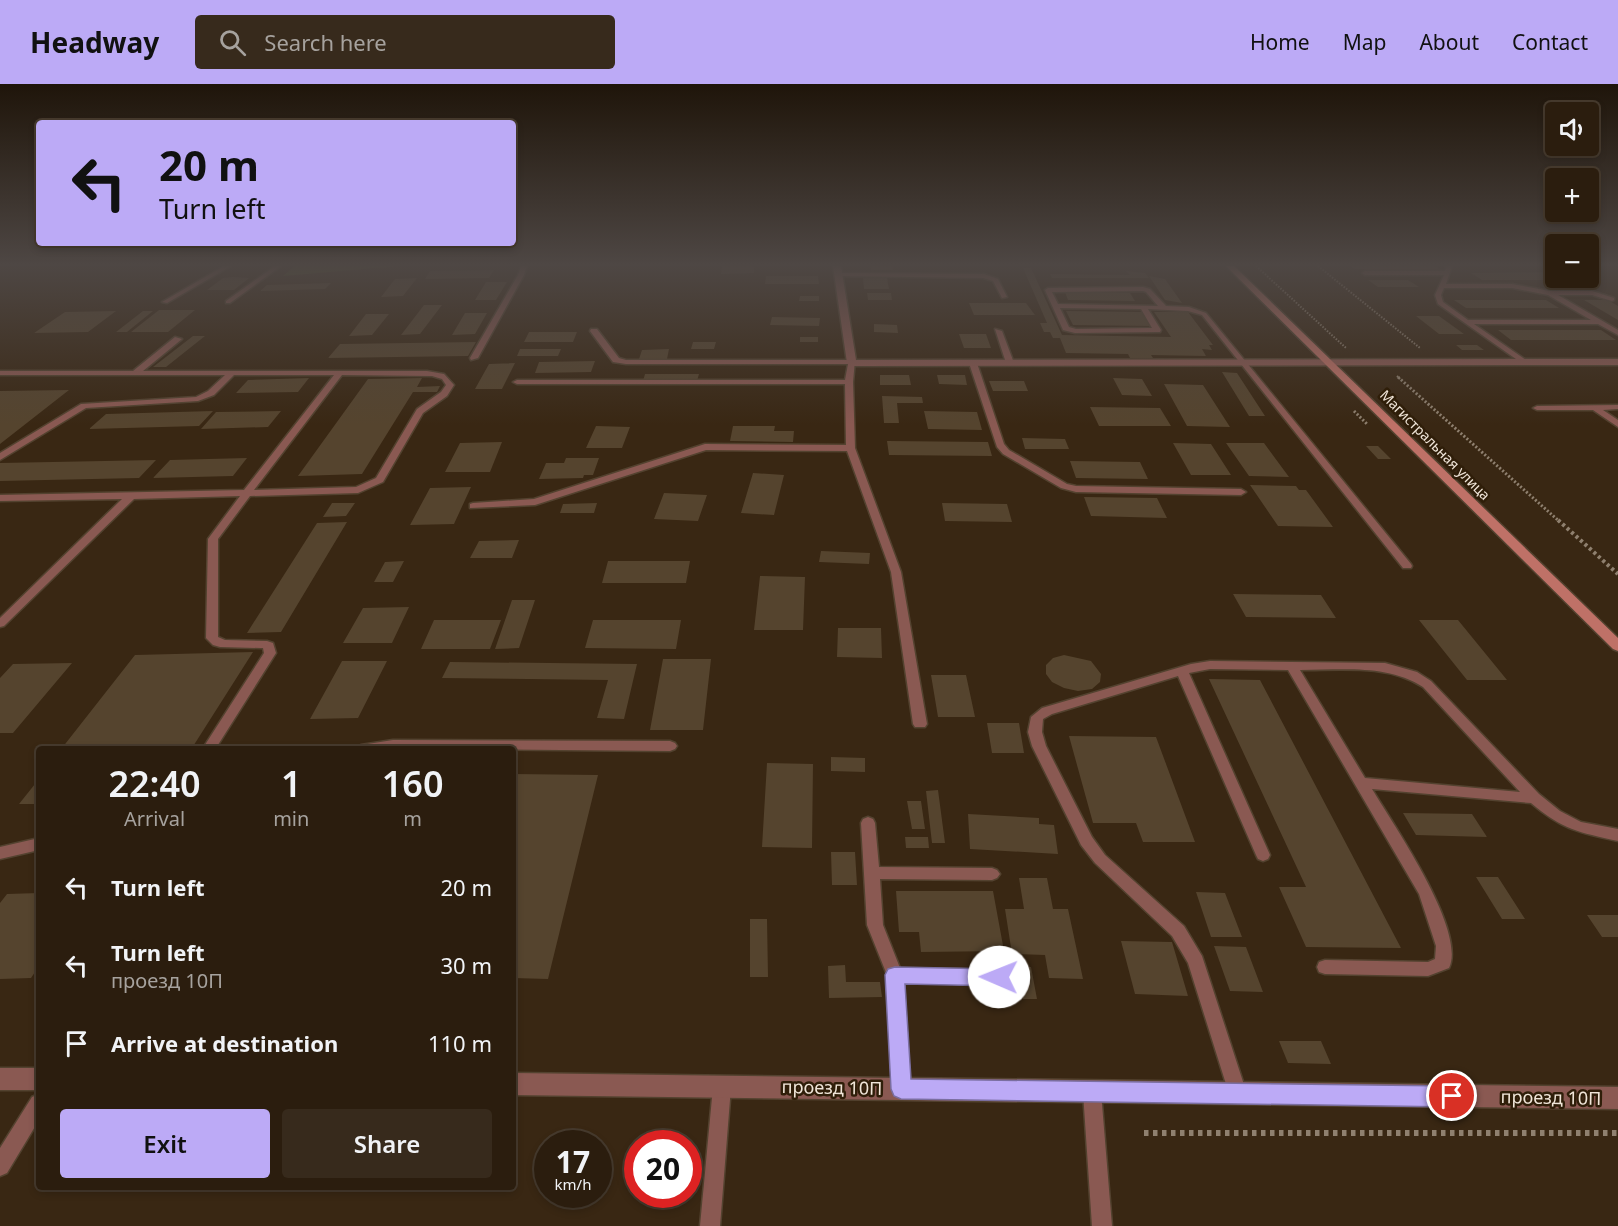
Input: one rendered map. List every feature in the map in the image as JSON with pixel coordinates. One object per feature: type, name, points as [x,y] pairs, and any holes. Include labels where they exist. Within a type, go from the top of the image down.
[{"type":"main road","name":"Магистральная улица","points":[[1285,319],[1618,646]]},
{"type":"street","points":[[846,319],[852,362],[1618,362]]},
{"type":"street","points":[[0,1079],[36,1079]]},
{"type":"street","name":"проезд 10П","points":[[516,1084],[1618,1098]]},
{"type":"lane","points":[[474,358],[496,319]]},
{"type":"lane","points":[[1062,319],[1066,328],[1075,331],[1157,330],[1150,319]]},
{"type":"lane","points":[[1208,319],[1407,566]]},
{"type":"lane","points":[[1463,319],[1523,362]]},
{"type":"lane","points":[[1595,319],[1616,330]]},
{"type":"lane","points":[[1467,322],[1600,322]]},
{"type":"lane","points":[[594,331],[616,360],[626,362],[852,362],[849,382],[851,448],[896,572],[920,724]]},
{"type":"lane","points":[[998,331],[1010,363]]},
{"type":"lane","points":[[136,372],[178,339]]},
{"type":"lane","points":[[973,363],[1000,445],[1006,452],[1064,486],[1092,490],[1241,492]]},
{"type":"lane","points":[[0,373],[430,373],[446,378],[450,385],[444,394],[420,411],[380,480],[358,490],[0,498]]},
{"type":"lane","points":[[0,456],[84,405],[198,399],[211,393],[232,373]]},
{"type":"lane","points":[[211,746],[270,652],[269,646],[263,643],[222,644],[212,639],[213,538],[339,374]]},
{"type":"lane","points":[[517,382],[849,382]]},
{"type":"lane","points":[[1594,407],[1618,424]]},
{"type":"lane","points":[[1537,408],[1618,407]]},
{"type":"lane","points":[[473,506],[535,502],[705,447],[851,448]]},
{"type":"lane","points":[[0,624],[131,496]]},
{"type":"lane","points":[[1238,1094],[1196,961],[1188,945],[1178,931],[1100,859],[1086,841],[1035,732],[1037,717],[1047,711],[1182,671],[1210,665],[1385,667],[1413,675],[1427,684],[1534,798],[1555,815],[1578,827],[1618,836]]},
{"type":"lane","points":[[1292,666],[1426,893],[1444,946],[1443,963],[1428,969],[1325,967]]},
{"type":"lane","points":[[1182,671],[1263,855]]},
{"type":"lane","points":[[393,746],[670,746]]},
{"type":"lane","points":[[1361,783],[1534,798]]},
{"type":"lane","points":[[868,823],[875,925],[895,975],[901,1089]]},
{"type":"lane","points":[[0,853],[36,845]]},
{"type":"lane","points":[[872,873],[992,874]]},
{"type":"lane","points":[[895,975],[999,977]]},
{"type":"lane","points":[[710,1226],[722,1087]]},
{"type":"lane","points":[[1092,1092],[1102,1226]]},
{"type":"lane","points":[[0,1166],[36,1107]]},
{"type":"path","points":[[1314,319],[1349,351]]},
{"type":"path","points":[[1384,319],[1423,351]]},
{"type":"path","points":[[1402,371],[1391,371],[1618,574]]},
{"type":"path","points":[[1144,1133],[1618,1133]]},
{"type":"building","points":[[54,319],[105,319],[88,332],[34,333]]},
{"type":"building","points":[[132,319],[143,319],[127,332],[116,332]]},
{"type":"building","points":[[147,319],[184,319],[168,332],[131,332]]},
{"type":"building","points":[[362,319],[385,319],[372,335],[349,336]]},
{"type":"building","points":[[413,319],[431,319],[420,334],[401,335]]},
{"type":"building","points":[[461,319],[483,319],[475,334],[452,335]]},
{"type":"building","points":[[771,319],[820,319],[819,326],[770,325]]},
{"type":"building","points":[[1045,319],[1055,319],[1062,335],[1171,337],[1159,319],[1194,319],[1213,345],[1209,345],[1212,350],[1202,349],[1206,356],[1151,355],[1153,358],[1130,358],[1128,354],[1066,353],[1060,338],[1053,338],[1050,332],[1044,332],[1040,323],[1047,323]]},
{"type":"building","points":[[1070,319],[1148,319],[1152,326],[1073,325]]},
{"type":"building","points":[[1420,319],[1444,319],[1464,334],[1439,334]]},
{"type":"building","points":[[874,324],[897,325],[898,333],[874,332]]},
{"type":"building","points":[[1498,330],[1601,330],[1616,340],[1511,340]]},
{"type":"building","points":[[529,332],[577,332],[573,342],[524,342]]},
{"type":"building","points":[[959,334],[986,334],[991,348],[964,348]]},
{"type":"building","points":[[193,336],[205,336],[166,367],[153,367]]},
{"type":"building","points":[[800,337],[818,337],[818,342],[800,342]]},
{"type":"building","points":[[476,342],[468,356],[328,358],[340,344]]},
{"type":"building","points":[[693,342],[716,342],[714,349],[691,349]]},
{"type":"building","points":[[1456,345],[1477,345],[1484,350],[1462,350]]},
{"type":"building","points":[[520,349],[561,349],[558,356],[517,356]]},
{"type":"building","points":[[669,349],[667,359],[639,359],[642,350]]},
{"type":"building","points":[[595,361],[591,372],[535,373],[539,362]]},
{"type":"building","points":[[515,363],[502,389],[475,389],[489,364]]},
{"type":"building","points":[[1222,372],[1237,373],[1265,416],[1249,416]]},
{"type":"building","points":[[645,374],[699,374],[697,381],[643,381]]},
{"type":"building","points":[[880,375],[909,375],[911,385],[880,385]]},
{"type":"building","points":[[937,375],[965,375],[967,385],[939,384]]},
{"type":"building","points":[[309,378],[298,392],[236,393],[248,380]]},
{"type":"building","points":[[422,378],[417,387],[440,386],[437,392],[413,392],[362,474],[298,476],[368,379]]},
{"type":"building","points":[[1113,378],[1142,379],[1152,396],[1122,395]]},
{"type":"building","points":[[989,381],[1024,381],[1028,391],[993,391]]},
{"type":"building","points":[[1164,384],[1203,385],[1230,427],[1187,426]]},
{"type":"building","points":[[69,390],[0,444],[0,391]]},
{"type":"building","points":[[882,396],[922,397],[923,403],[897,403],[899,423],[884,423]]},
{"type":"building","points":[[1090,407],[1160,408],[1171,426],[1099,426]]},
{"type":"building","points":[[213,411],[199,426],[89,429],[106,414]]},
{"type":"building","points":[[281,411],[268,427],[201,429],[216,412]]},
{"type":"building","points":[[924,411],[977,412],[982,430],[928,429]]},
{"type":"building","points":[[596,426],[630,427],[622,448],[586,448]]},
{"type":"building","points":[[733,426],[775,426],[774,431],[794,431],[793,442],[730,441]]},
{"type":"building","points":[[1022,438],[1065,439],[1069,449],[1025,449]]},
{"type":"building","points":[[887,441],[988,442],[992,456],[889,455]]},
{"type":"building","points":[[502,442],[490,472],[445,472],[460,443]]},
{"type":"building","points":[[1173,443],[1211,444],[1231,475],[1191,475]]},
{"type":"building","points":[[1226,443],[1264,443],[1289,477],[1249,476]]},
{"type":"building","points":[[1366,446],[1378,446],[1391,459],[1378,459]]},
{"type":"building","points":[[247,458],[233,476],[153,478],[170,460]]},
{"type":"building","points":[[566,458],[599,458],[593,475],[584,475],[583,478],[539,479],[546,463],[564,463]]},
{"type":"building","points":[[156,460],[139,478],[0,481],[0,463]]},
{"type":"building","points":[[1070,461],[1140,462],[1148,479],[1076,478]]},
{"type":"building","points":[[753,473],[784,475],[774,515],[741,513]]},
{"type":"building","points":[[1250,485],[1296,486],[1299,490],[1306,490],[1333,527],[1278,526]]},
{"type":"building","points":[[471,487],[454,524],[410,525],[430,488]]},
{"type":"building","points":[[664,493],[707,495],[698,521],[654,519]]},
{"type":"building","points":[[1084,497],[1157,498],[1167,518],[1091,516]]},
{"type":"building","points":[[332,503],[355,503],[346,516],[323,517]]},
{"type":"building","points":[[597,503],[594,513],[560,513],[563,504]]},
{"type":"building","points":[[942,503],[1007,504],[1012,522],[945,521]]},
{"type":"building","points":[[347,522],[281,632],[247,633],[317,523]]},
{"type":"building","points":[[519,540],[512,558],[470,558],[479,541]]},
{"type":"building","points":[[821,551],[870,553],[869,564],[819,562]]},
{"type":"building","points":[[404,561],[393,582],[374,582],[385,562]]},
{"type":"building","points":[[608,561],[690,561],[686,583],[602,583]]},
{"type":"building","points":[[760,576],[805,577],[803,630],[754,630]]},
{"type":"building","points":[[1233,594],[1321,595],[1336,618],[1246,617]]},
{"type":"building","points":[[512,600],[535,600],[519,648],[495,649]]},
{"type":"building","points":[[409,607],[392,643],[343,643],[363,608]]},
{"type":"building","points":[[434,620],[501,620],[490,649],[421,649]]},
{"type":"building","points":[[593,620],[681,620],[676,649],[585,648]]},
{"type":"building","points":[[1419,620],[1458,620],[1507,680],[1467,680]]},
{"type":"building","points":[[838,628],[881,628],[882,658],[837,657]]},
{"type":"building","points":[[253,652],[193,746],[64,746],[135,655]]},
{"type":"building","points":[[1064,655],[1091,661],[1101,674],[1100,682],[1092,689],[1078,691],[1052,682],[1046,674],[1046,665],[1053,658]]},
{"type":"building","points":[[663,659],[711,659],[703,730],[650,730]]},
{"type":"building","points":[[342,661],[387,661],[358,718],[310,719]]},
{"type":"building","points":[[450,662],[637,664],[624,719],[597,718],[608,680],[442,678]]},
{"type":"building","points":[[72,663],[13,733],[0,733],[0,678],[13,664]]},
{"type":"building","points":[[931,675],[966,675],[975,717],[938,717]]},
{"type":"building","points":[[1209,679],[1260,680],[1401,948],[1306,947],[1279,887],[1306,887]]},
{"type":"building","points":[[987,723],[1019,723],[1024,753],[992,753]]},
{"type":"building","points":[[1069,736],[1156,737],[1195,842],[1143,842],[1136,823],[1093,823]]},
{"type":"building","points":[[831,757],[865,758],[865,772],[831,771]]},
{"type":"building","points":[[767,763],[813,764],[812,848],[762,847]]},
{"type":"building","points":[[516,774],[598,775],[548,979],[516,978]]},
{"type":"building","points":[[36,783],[36,804],[19,804]]},
{"type":"building","points":[[938,790],[945,843],[932,843],[926,791]]},
{"type":"building","points":[[907,801],[921,801],[925,829],[912,829]]},
{"type":"building","points":[[1403,813],[1472,814],[1487,837],[1416,835]]},
{"type":"building","points":[[968,814],[1039,818],[1039,824],[1054,825],[1058,854],[970,849]]},
{"type":"building","points":[[905,837],[928,837],[929,848],[906,848]]},
{"type":"building","points":[[831,852],[855,852],[857,885],[832,885]]},
{"type":"building","points":[[1476,877],[1498,877],[1525,919],[1502,919]]},
{"type":"building","points":[[1019,878],[1047,878],[1053,909],[1068,909],[1083,979],[1049,978],[1045,955],[1012,954],[1005,909],[1024,909]]},
{"type":"building","points":[[896,891],[993,891],[1004,951],[921,952],[919,932],[899,932]]},
{"type":"building","points":[[1196,892],[1225,893],[1242,937],[1211,937]]},
{"type":"building","points":[[36,893],[36,970],[31,978],[0,979],[0,903],[7,894]]},
{"type":"building","points":[[1587,915],[1618,915],[1618,937],[1602,937]]},
{"type":"building","points":[[750,919],[767,919],[768,977],[750,977]]},
{"type":"building","points":[[1121,941],[1172,942],[1188,996],[1135,994]]},
{"type":"building","points":[[1214,946],[1246,947],[1263,992],[1230,991]]},
{"type":"building","points":[[845,965],[846,982],[880,982],[882,997],[829,998],[828,966]]},
{"type":"building","points":[[1017,967],[1031,967],[1037,999],[1023,999]]},
{"type":"building","points":[[1279,1041],[1321,1041],[1331,1064],[1288,1063]]},
{"type":"route","points":[[999,977],[895,975],[901,1089],[1452,1096]]}]
